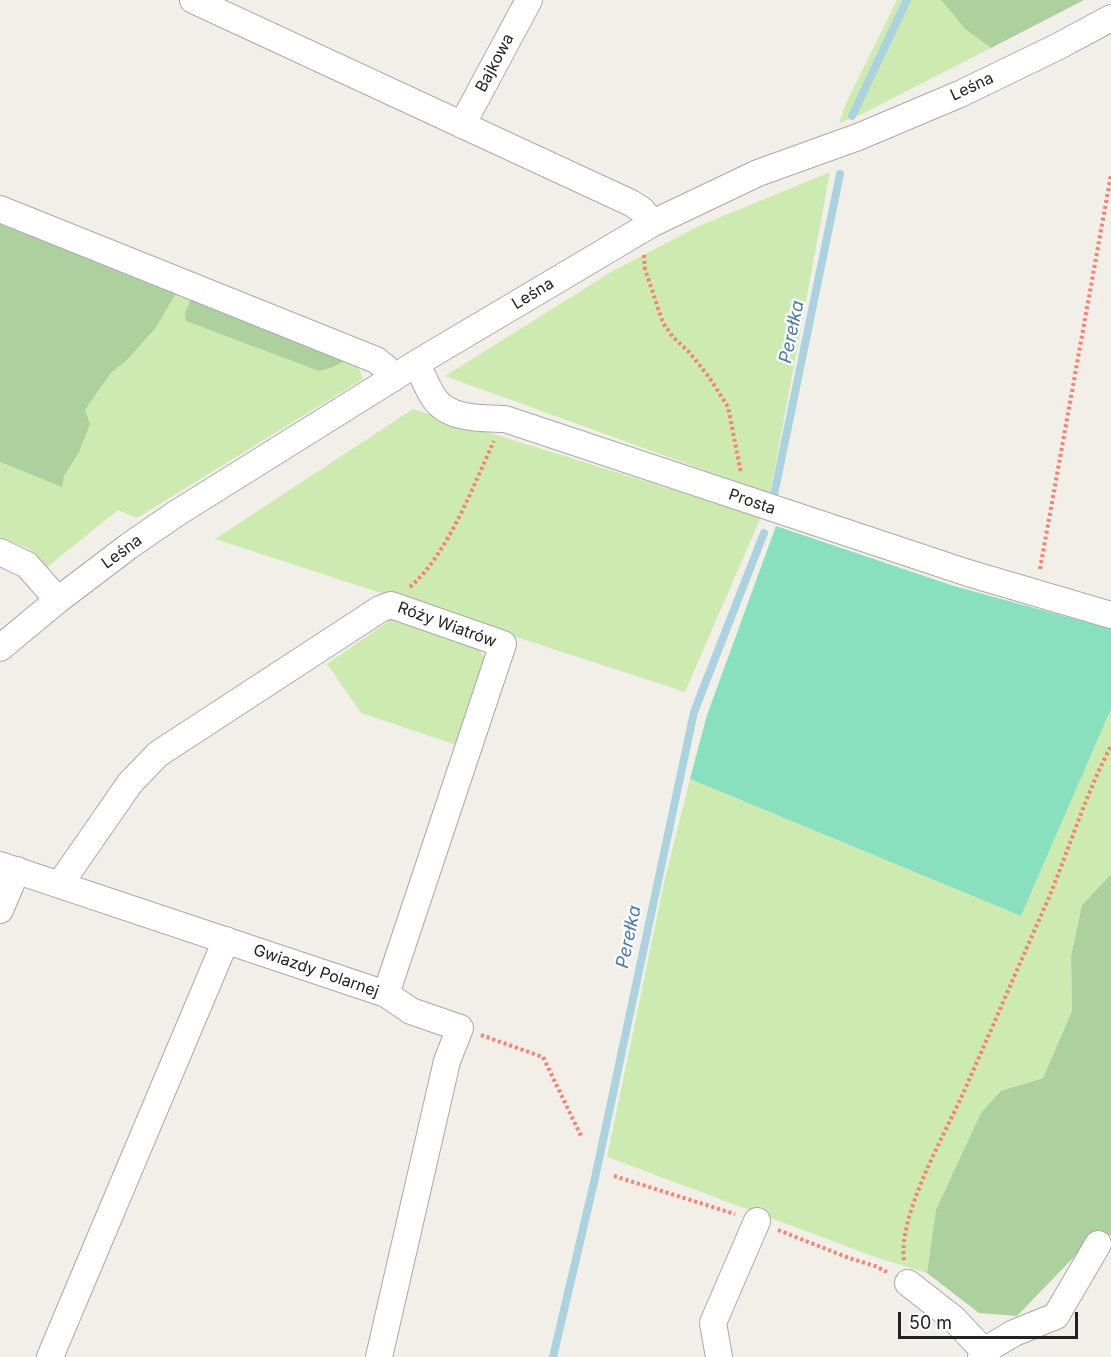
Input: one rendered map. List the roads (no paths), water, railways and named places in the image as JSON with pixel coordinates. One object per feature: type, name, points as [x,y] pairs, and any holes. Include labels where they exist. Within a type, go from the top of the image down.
[{"type":"street","points":[[193,0],[631,203],[642,210],[653,223]]},
{"type":"street","name":"Bajkowa","points":[[462,125],[529,0]]},
{"type":"street","name":"Leśna","points":[[0,648],[58,600],[177,513],[417,363],[653,223],[758,173],[858,137],[960,94],[1111,18]]},
{"type":"street","points":[[0,209],[376,360],[385,367],[392,379]]},
{"type":"street","name":"Prosta","points":[[417,363],[434,398],[440,404],[466,417],[505,419],[968,573],[1111,615]]},
{"type":"street","points":[[0,552],[27,565],[58,600]]},
{"type":"street","name":"Róży Wiatrów","points":[[60,884],[130,783],[158,754],[380,609],[391,605],[503,644],[386,994]]},
{"type":"street","points":[[0,910],[9,867]]},
{"type":"street","name":"Gwiazdy Polarnej","points":[[9,867],[386,994],[411,1011],[460,1028],[447,1061],[379,1357]]},
{"type":"street","points":[[50,1357],[226,940]]},
{"type":"street","points":[[719,1357],[713,1323],[757,1221]]},
{"type":"street","points":[[908,1283],[954,1319],[983,1354],[1014,1333],[1056,1316],[1098,1244]]},
{"type":"waterway","name":"Perełka","points":[[852,116],[907,0]]},
{"type":"waterway","name":"Perełka","points":[[774,495],[840,174]]},
{"type":"waterway","name":"Perełka","points":[[553,1357],[595,1178],[694,712],[764,533]]}]
